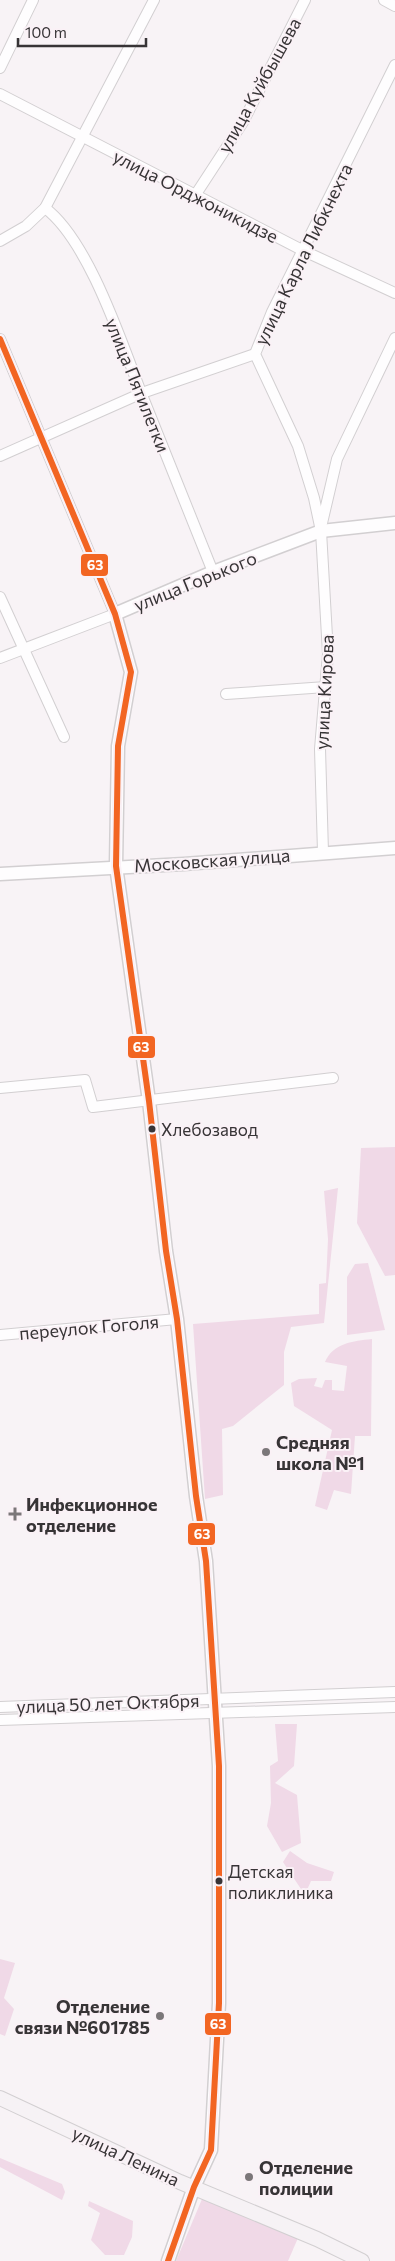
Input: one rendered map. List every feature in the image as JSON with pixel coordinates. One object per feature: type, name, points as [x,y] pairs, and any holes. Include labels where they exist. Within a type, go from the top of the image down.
[{"type":"main road","name":"улица Ленина","points":[[0,2098],[194,2187],[316,2239],[362,2261]]},
{"type":"street","points":[[0,68],[34,0]]},
{"type":"street","points":[[0,241],[26,226],[45,208],[154,0]]},
{"type":"street","name":"улица Куйбышева","points":[[196,194],[243,122],[305,0]]},
{"type":"street","points":[[384,0],[395,6]]},
{"type":"street","name":"улица Карла Либкнехта","points":[[321,531],[314,498],[298,446],[255,354],[272,312],[395,65]]},
{"type":"street","name":"улица Орджоникидзе","points":[[0,94],[304,251],[395,293]]},
{"type":"street","name":"улица Пятилетки","points":[[45,208],[55,216],[83,255],[117,327],[213,572]]},
{"type":"street","points":[[321,531],[325,504],[337,459],[395,338]]},
{"type":"street","points":[[0,340],[115,614],[131,672],[118,746],[116,866],[166,1251],[177,1318],[196,1496],[206,1561],[219,1766],[219,2012],[211,2150],[194,2187],[168,2261]]},
{"type":"street","points":[[0,456],[142,393],[255,354]]},
{"type":"street","name":"улица Горького","points":[[0,658],[115,614],[213,572],[321,531],[395,523]]},
{"type":"street","name":"улица Кирова","points":[[321,531],[328,654],[320,749],[322,852]]},
{"type":"street","points":[[0,596],[22,649],[64,737]]},
{"type":"street","points":[[226,694],[326,687]]},
{"type":"street","name":"Московская улица","points":[[0,874],[116,866],[184,864],[322,852],[395,848]]},
{"type":"street","points":[[0,1088],[85,1080],[92,1107],[333,1078]]},
{"type":"street","name":"переулок Гоголя","points":[[0,1335],[177,1318]]},
{"type":"street","name":"улица 50 лет Октября","points":[[0,1707],[395,1692]]},
{"type":"street","name":"улица 50 лет Октября","points":[[0,1720],[395,1707]]},
{"type":"shaded area","points":[[395,1147],[395,1275],[385,1276],[357,1223],[361,1148]]},
{"type":"shaded area","points":[[338,1188],[324,1323],[291,1327],[284,1352],[284,1385],[233,1426],[222,1429],[223,1495],[205,1499],[193,1324],[319,1314],[319,1284],[326,1283],[328,1239],[324,1191]]},
{"type":"shaded area","points":[[368,1263],[385,1330],[347,1335],[347,1277],[355,1264]]},
{"type":"shaded area","points":[[372,1339],[371,1436],[355,1436],[351,1494],[334,1490],[327,1510],[315,1506],[332,1430],[294,1406],[291,1383],[299,1379],[317,1378],[314,1386],[322,1388],[325,1380],[332,1380],[332,1390],[344,1391],[347,1366],[325,1362],[333,1351],[344,1344]]},
{"type":"shaded area","points":[[275,1724],[297,1724],[294,1766],[275,1783],[297,1795],[301,1843],[282,1852],[267,1826],[271,1803],[270,1766],[278,1761]]},
{"type":"shaded area","points":[[290,1851],[307,1863],[334,1872],[331,1881],[311,1881],[307,1890],[301,1889],[283,1862]]},
{"type":"shaded area","points":[[0,1959],[15,1963],[4,1998],[14,2009],[5,2036],[0,2034]]},
{"type":"shaded area","points":[[0,2158],[62,2184],[65,2192],[62,2200],[0,2167]]},
{"type":"shaded area","points":[[202,2199],[298,2238],[288,2261],[176,2261]]},
{"type":"shaded area","points":[[89,2201],[133,2221],[132,2237],[124,2255],[105,2255],[91,2240],[100,2213],[88,2206]]},
{"type":"transit line","name":"63","points":[[0,339],[115,614],[131,672],[118,746],[116,866],[149,1101],[166,1251],[177,1319],[196,1496],[206,1561],[219,1766],[219,2003],[211,2150],[194,2187],[168,2261]]},
{"type":"place","name":"Хлебозавод","points":[[152,1129]]},
{"type":"place","name":"Средняя школа №1","points":[[266,1452]]},
{"type":"place","name":"Инфекционное отделение","points":[[15,1514]]},
{"type":"place","name":"Детская поликлиника","points":[[219,1881]]},
{"type":"place","name":"Отделение связи №601785","points":[[160,2016]]},
{"type":"place","name":"Отделение полиции","points":[[249,2177]]}]
